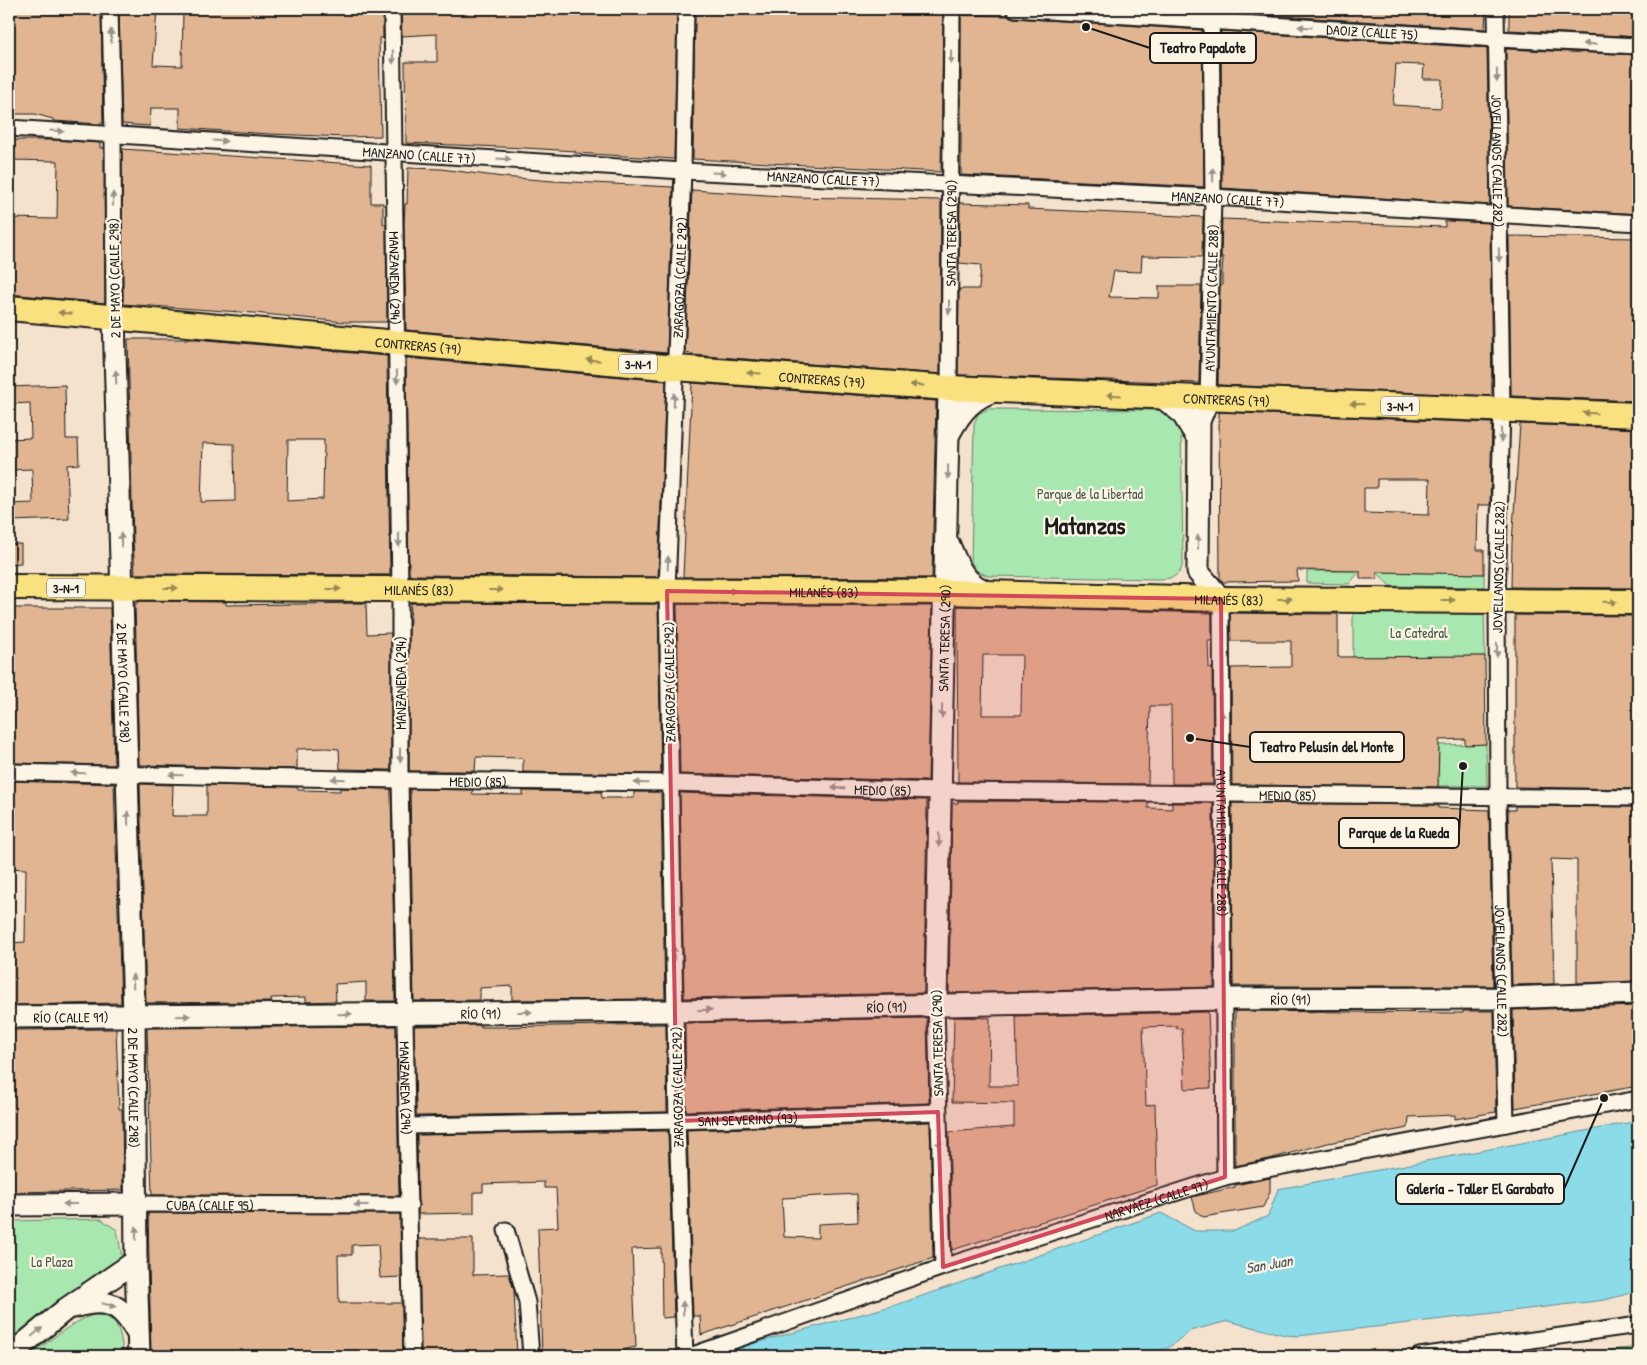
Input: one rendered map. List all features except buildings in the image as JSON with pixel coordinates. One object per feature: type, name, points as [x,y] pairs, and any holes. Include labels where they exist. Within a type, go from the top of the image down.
[{"type":"main road","name":"CONTRERAS (79)","points":[[9,308],[676,368],[949,388],[1638,415]]},
{"type":"main road","name":"MILANÉS (83)","points":[[9,587],[946,592],[1221,599],[1638,602]]},
{"type":"street","name":"2 DE MAYO (CALLE 298)","points":[[110,9],[114,318],[134,1016],[138,1356]]},
{"type":"street","name":"MANZANEDA (294)","points":[[392,9],[400,590],[400,780],[412,1356]]},
{"type":"street","name":"ZARAGOZA (CALLE 292)","points":[[685,1356],[677,1121],[667,591],[683,171],[686,9]]},
{"type":"street","name":"SANTA TERESA (290)","points":[[943,1267],[936,1004],[939,791],[947,540],[952,9]]},
{"type":"street","name":"DAOIZ (CALLE 75)","points":[[1015,9],[1211,15],[1497,40],[1638,46]]},
{"type":"street","name":"JOVELLANOS (CALLE 282)","points":[[1496,9],[1502,409],[1497,600],[1498,796],[1506,1124]]},
{"type":"street","name":"AYUNTAMIENTO (CALLE 288)","points":[[1198,572],[1198,421],[1208,399],[1213,197],[1211,15]]},
{"type":"street","name":"MANZANO (CALLE 77)","points":[[9,128],[683,171],[1213,197],[1638,223]]},
{"type":"street","points":[[948,436],[962,413],[971,403],[980,396],[997,390]]},
{"type":"street","points":[[1162,397],[1182,413],[1198,439]]},
{"type":"street","points":[[947,540],[953,556],[967,580],[982,591],[995,594]]},
{"type":"street","points":[[1167,598],[1184,590],[1195,579],[1198,572],[1221,599]]},
{"type":"street","name":"AYUNTAMIENTO (CALLE 288)","points":[[1221,599],[1225,1177]]},
{"type":"street","name":"MEDIO (85)","points":[[9,772],[400,780],[671,783],[939,791],[1638,798]]},
{"type":"street","name":"RÍO (91)","points":[[134,1016],[675,1011],[1224,999],[1504,998],[1638,993]]},
{"type":"street","name":"RÍO (CALLE 91)","points":[[9,1017],[134,1016]]},
{"type":"street","name":"NARVÁEZ (CALLE 97)","points":[[690,1356],[943,1267],[1225,1177],[1638,1100]]},
{"type":"street","name":"SAN SEVERINO (93)","points":[[408,1126],[677,1121],[938,1112]]},
{"type":"street","name":"CUBA (CALLE 95)","points":[[9,1205],[410,1205]]},
{"type":"street","points":[[506,1230],[527,1302],[531,1356]]},
{"type":"street","points":[[9,1356],[66,1309],[136,1261]]},
{"type":"street","points":[[66,1309],[95,1302],[116,1307],[129,1318],[138,1335]]},
{"type":"street","points":[[1419,1356],[1638,1325]]},
{"type":"highlighted area","points":[[667,591],[1221,599],[1225,1177],[943,1267],[938,1112],[677,1121]]},
{"type":"green space","name":"Parque de la Libertad","points":[[988,409],[1164,410],[1181,423],[1183,563],[1177,575],[1166,579],[988,576],[977,571],[971,562],[974,424],[978,414]]},
{"type":"green space","points":[[1307,571],[1360,571],[1349,584],[1307,583]]},
{"type":"green space","points":[[1377,572],[1484,574],[1484,587],[1390,586]]},
{"type":"green space","name":"La Catedral","points":[[1484,608],[1485,656],[1353,657],[1353,609]]},
{"type":"green space","points":[[1486,744],[1487,786],[1438,786],[1439,745]]},
{"type":"green space","name":"La Plaza","points":[[101,1219],[117,1230],[122,1257],[9,1347],[9,1221]]},
{"type":"green space","points":[[93,1315],[109,1318],[114,1322],[122,1341],[123,1356],[30,1356],[68,1328]]},
{"type":"green space","points":[[1638,1347],[1638,1356],[1574,1356],[1574,1354]]},
{"type":"water","name":"San Juan","points":[[1638,1121],[1638,1291],[1605,1300],[1298,1336],[1285,1335],[1228,1321],[1190,1331],[1168,1348],[1130,1356],[707,1356],[899,1304],[1161,1213],[1195,1231],[1234,1231],[1268,1216],[1278,1189]]},
{"type":"place","name":"Teatro Papalote","points":[[1086,27]]},
{"type":"place","name":"Teatro Pelusín del Monte","points":[[1190,738]]},
{"type":"place","name":"Parque de la Rueda","points":[[1463,766]]},
{"type":"place","name":"Galería - Taller El Garabato","points":[[1604,1098]]},
{"type":"district","name":"Matanzas","points":[[1085,525]]}]
